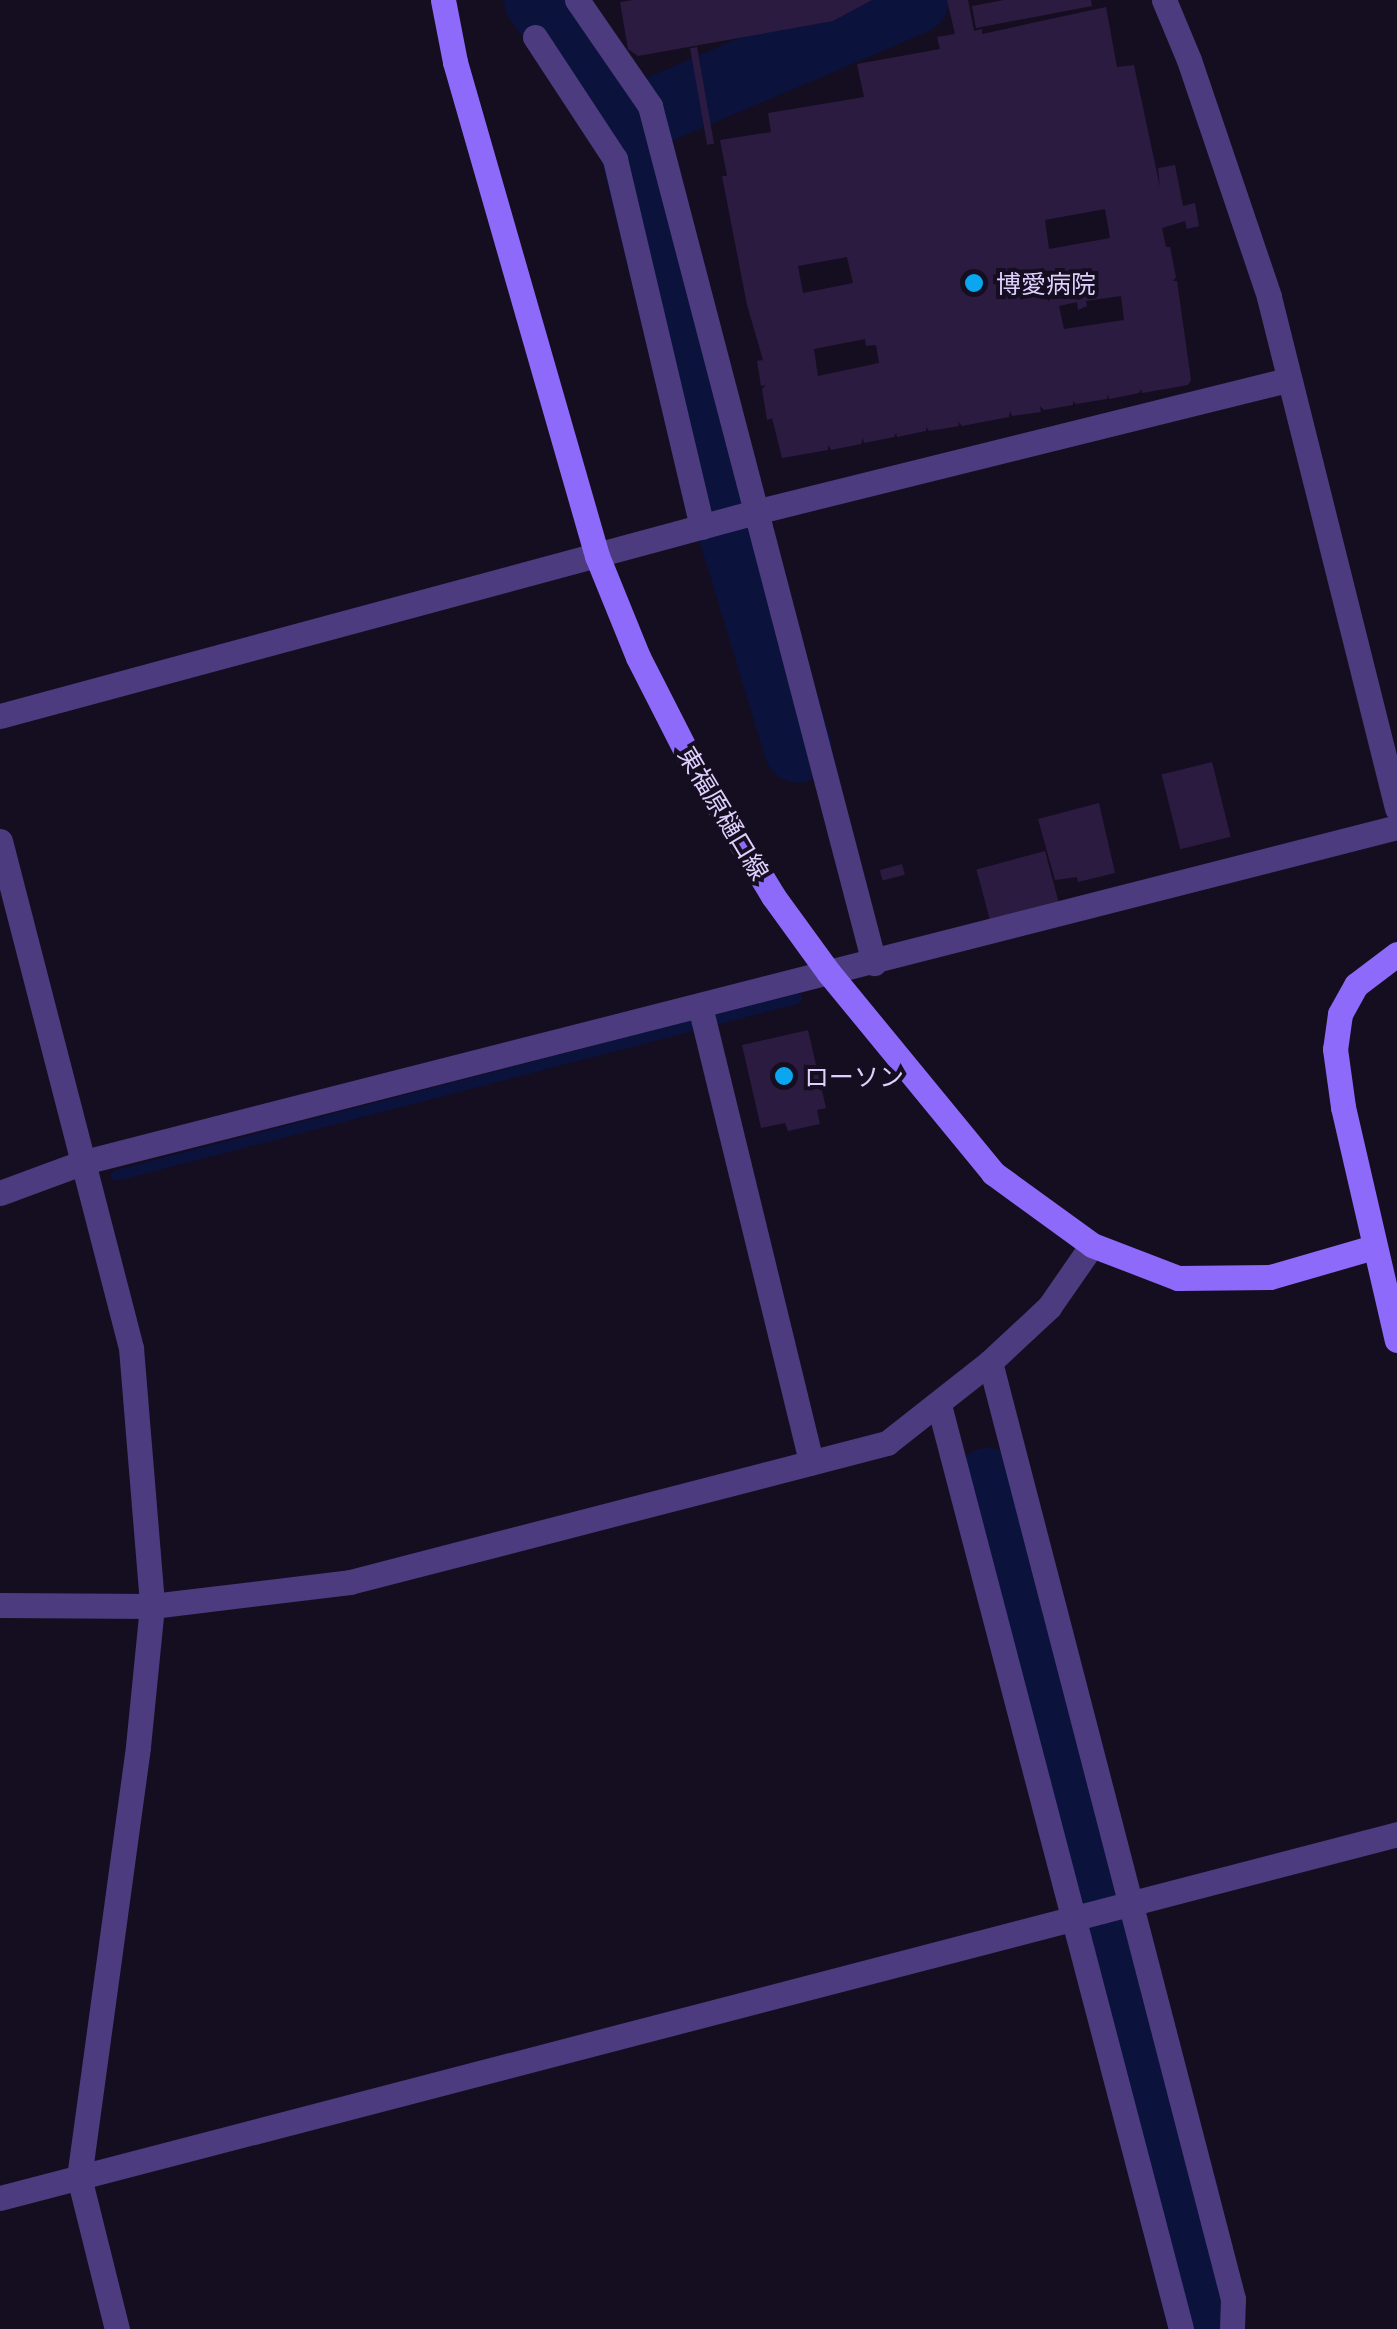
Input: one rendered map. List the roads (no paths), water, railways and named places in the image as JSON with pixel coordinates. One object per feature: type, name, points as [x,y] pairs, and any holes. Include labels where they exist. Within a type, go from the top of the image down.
[{"type":"main road","name":"東福原樋口線","points":[[443,0],[461,80],[597,556],[638,657],[688,755],[773,896],[829,973],[993,1174],[1092,1245],[1178,1278],[1270,1277],[1374,1247]]},
{"type":"main road","points":[[1397,954],[1356,985],[1340,1014],[1335,1049],[1374,1247],[1397,1340]]},
{"type":"street","points":[[577,0],[650,106],[874,963]]},
{"type":"street","points":[[1164,0],[1269,297],[1397,808]]},
{"type":"street","points":[[535,38],[615,160],[706,526]]},
{"type":"street","points":[[0,716],[754,512],[1287,380]]},
{"type":"street","points":[[0,1193],[84,1162],[1397,827]]},
{"type":"street","points":[[0,841],[131,1348],[152,1606],[138,1747],[79,2177],[117,2329]]},
{"type":"street","points":[[700,1006],[810,1463]]},
{"type":"street","points":[[0,1605],[152,1606],[350,1582],[887,1443],[990,1362],[1048,1308],[1092,1245]]},
{"type":"street","points":[[990,1362],[1233,2299],[1232,2329]]},
{"type":"street","points":[[938,1405],[1075,1916],[1180,2329]]},
{"type":"street","points":[[0,2198],[1397,1834]]},
{"type":"waterway","points":[[538,0],[627,123],[715,475],[798,749]]},
{"type":"waterway","points":[[627,123],[915,0]]},
{"type":"waterway","points":[[116,1175],[796,998]]},
{"type":"waterway","points":[[988,1482],[1203,2329]]},
{"type":"place","name":"博愛病院","points":[[974,283]]},
{"type":"place","name":"ローソン","points":[[784,1076]]}]
